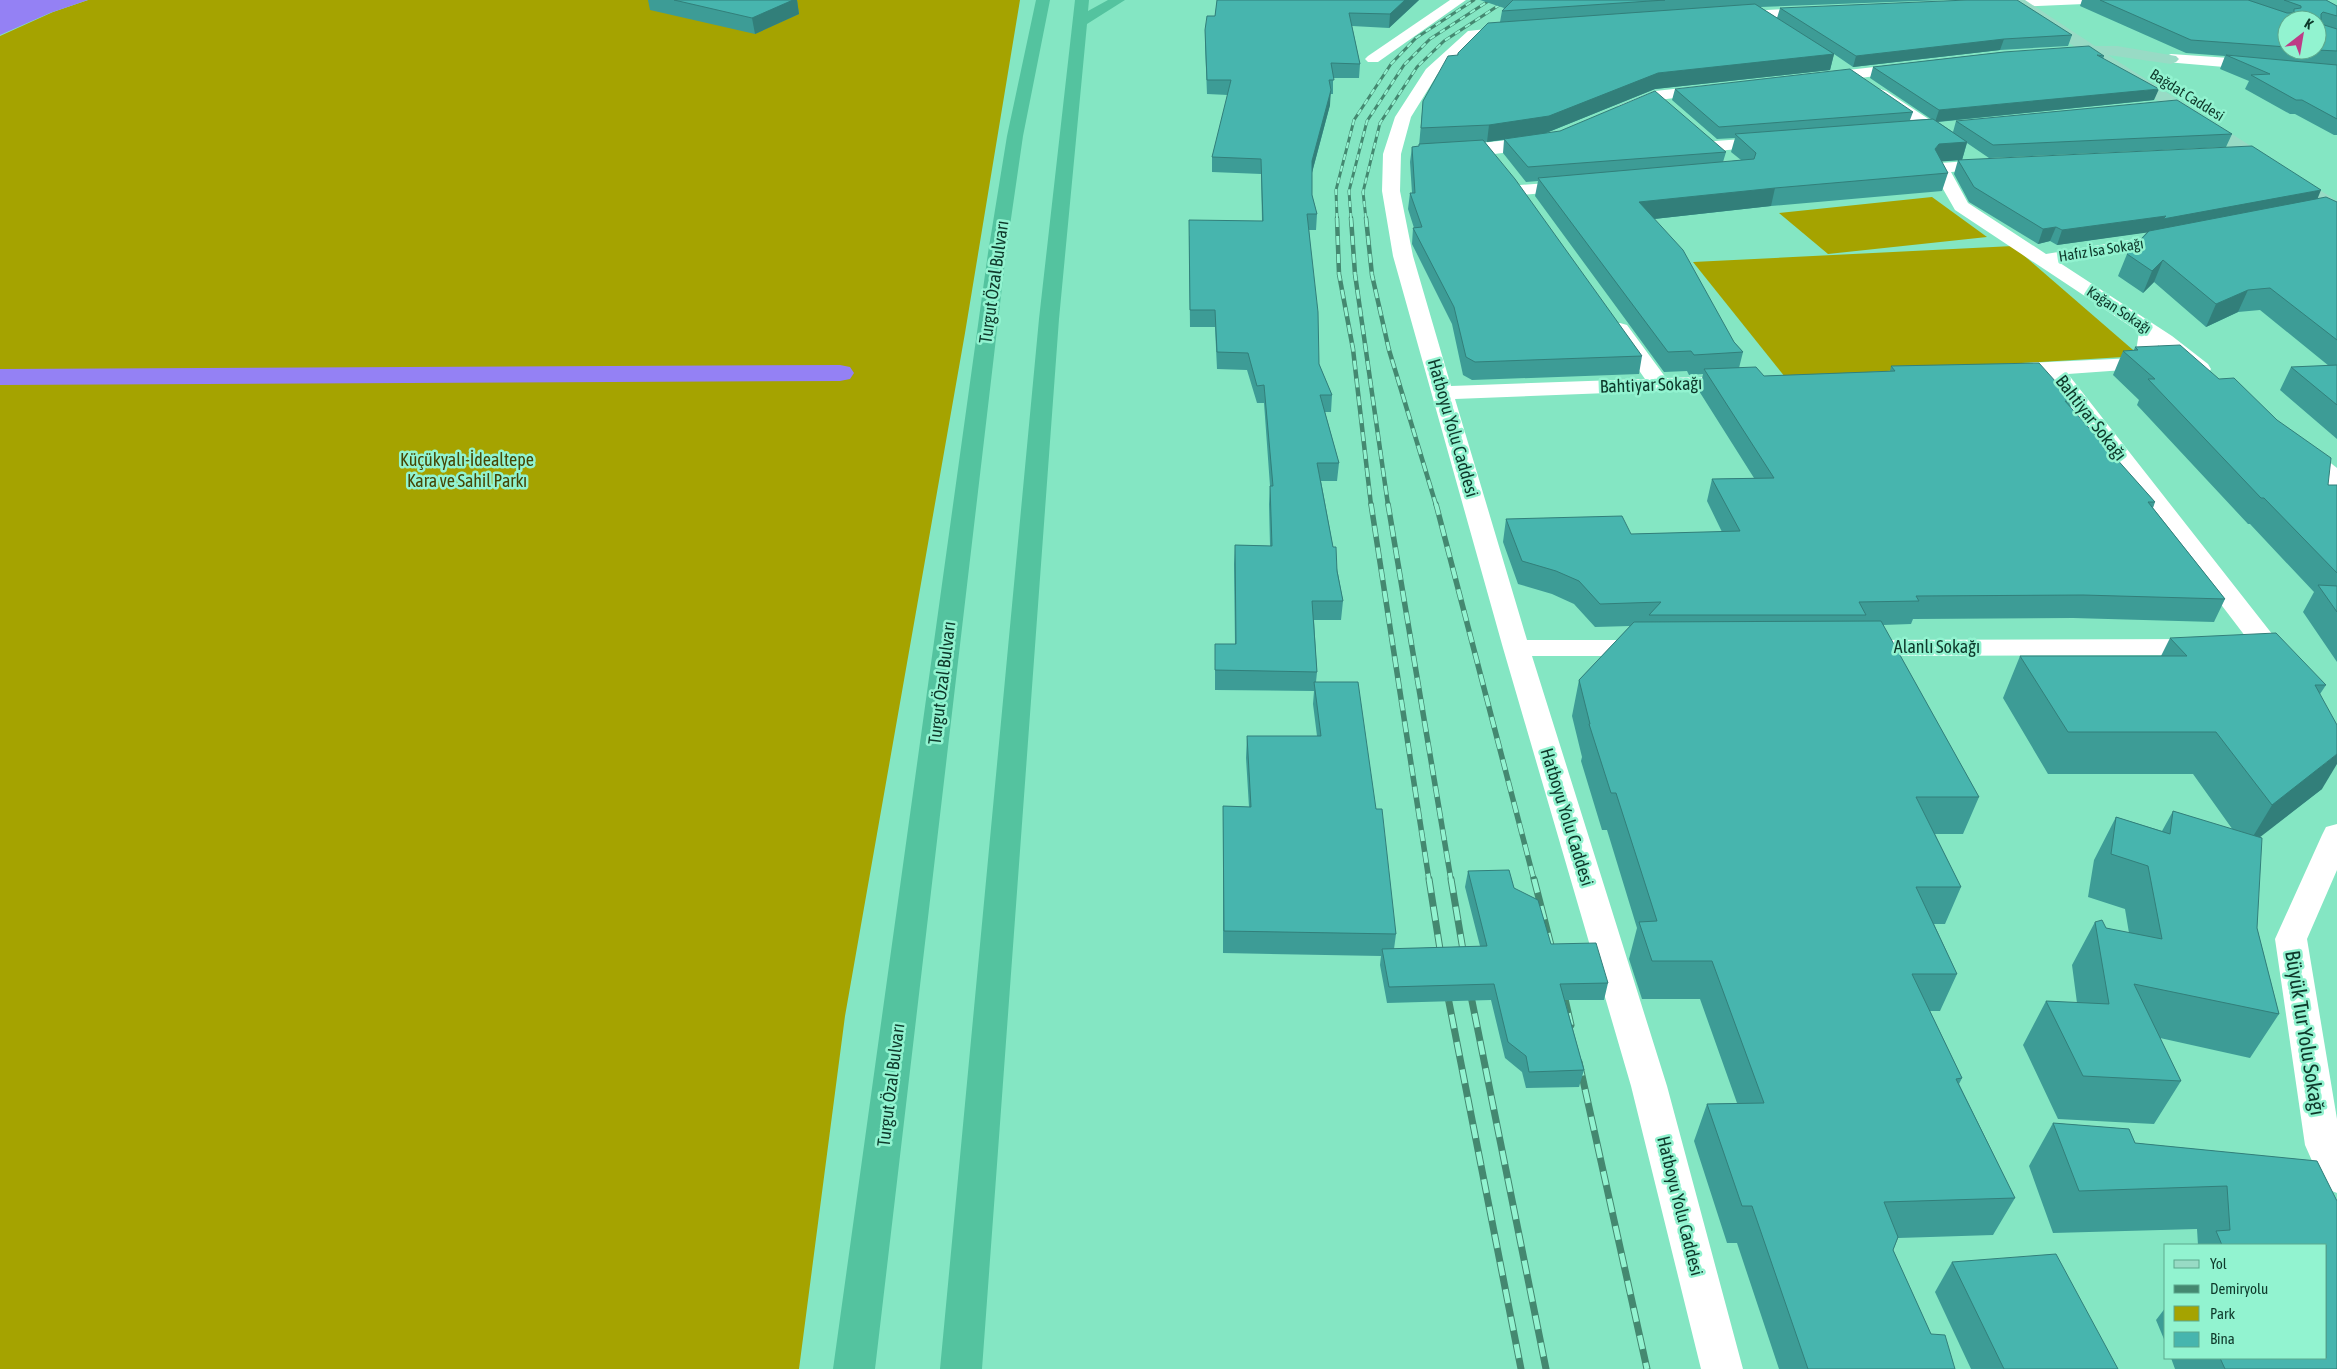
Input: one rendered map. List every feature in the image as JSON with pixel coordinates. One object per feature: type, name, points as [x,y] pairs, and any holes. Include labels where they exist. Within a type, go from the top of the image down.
[{"type":"highway","name":"Turgut Özal Bulvarı","points":[[854,1369],[997,253],[1015,136],[1043,0]]},
{"type":"highway","points":[[960,1369],[1049,319],[1081,11],[1118,0]]},
{"type":"main road","name":"Bağdat Caddesi","points":[[2028,1],[2117,50],[2323,181]]},
{"type":"main road","name":"Bağdat Caddesi","points":[[2028,1],[2092,51],[2337,209]]},
{"type":"main road","points":[[2092,51],[2117,50],[2170,59]]},
{"type":"main road","points":[[2148,70],[2155,63],[2170,59]]},
{"type":"street","points":[[1373,58],[1459,0]]},
{"type":"street","points":[[1971,5],[2084,0]]},
{"type":"street","points":[[1718,17],[1834,10]]},
{"type":"street","points":[[1755,14],[1779,29]]},
{"type":"street","name":"Hatboyu Yolu Caddesi","points":[[1533,29],[1501,30],[1473,34],[1431,72],[1403,117],[1392,154],[1390,191],[1403,256],[1516,648],[1649,1086],[1722,1369]]},
{"type":"street","points":[[2064,53],[2092,51]]},
{"type":"street","points":[[1827,59],[1932,129]]},
{"type":"street","points":[[2170,59],[2278,67]]},
{"type":"street","points":[[1802,80],[1925,66]]},
{"type":"street","points":[[1611,114],[1655,96],[1724,89]]},
{"type":"street","points":[[1655,96],[1670,109]]},
{"type":"street","points":[[2150,108],[2178,105]]},
{"type":"street","points":[[1903,131],[1958,126]]},
{"type":"street","name":"Kağan Sokağı","points":[[1932,129],[1994,165],[1940,168],[1961,206],[2150,330],[2217,383]]},
{"type":"street","points":[[1700,134],[1729,159]]},
{"type":"street","points":[[1503,170],[1559,136]]},
{"type":"street","points":[[1715,146],[1784,141]]},
{"type":"street","points":[[1440,152],[1503,170],[1588,185]]},
{"type":"street","points":[[1392,154],[1411,153]]},
{"type":"street","points":[[2220,154],[2250,153]]},
{"type":"street","points":[[1503,170],[1531,206]]},
{"type":"street","points":[[2308,212],[2337,209]]},
{"type":"street","name":"Hafız İsa Sokağı","points":[[2042,260],[2185,236]]},
{"type":"street","points":[[1607,312],[1660,385]]},
{"type":"street","points":[[2052,368],[2145,364],[2150,330]]},
{"type":"street","name":"Bahtiyar Sokağı","points":[[1986,370],[2052,368],[2297,684]]},
{"type":"street","name":"Bahtiyar Sokağı","points":[[1444,393],[1757,381]]},
{"type":"street","points":[[2285,438],[2337,480]]},
{"type":"street","name":"Alanlı Sokağı","points":[[1832,648],[2268,647]]},
{"type":"street","points":[[1516,648],[1674,648]]},
{"type":"street","name":"Büyük Tur Yolu Sokağı","points":[[2337,835],[2291,939],[2323,1145],[2337,1177]]},
{"type":"green space","name":"Küçükyalı-İdealtepe Kara ve Sahil Parkı","points":[[88,0],[1020,0],[965,333],[845,1016],[799,1369],[0,1369],[0,36],[53,12]]},
{"type":"green space","points":[[1932,197],[1987,237],[1828,254],[1779,213]]},
{"type":"green space","points":[[2013,246],[2140,356],[1785,377],[1693,262]]},
{"type":"shaded area","points":[[0,0],[88,0],[50,13],[0,35]]},
{"type":"building","points":[[674,0],[793,0],[752,18]]},
{"type":"building","points":[[1217,0],[1405,0],[1390,14],[1349,13],[1360,64],[1331,63],[1334,80],[1329,80],[1331,90],[1312,161],[1312,195],[1317,214],[1307,214],[1318,312],[1319,364],[1332,395],[1320,395],[1339,463],[1317,463],[1333,547],[1336,547],[1337,571],[1343,601],[1312,601],[1317,672],[1215,670],[1215,644],[1236,644],[1235,545],[1272,546],[1270,486],[1273,486],[1264,385],[1257,386],[1248,353],[1217,352],[1215,310],[1190,310],[1189,220],[1263,221],[1261,159],[1212,157],[1231,80],[1207,80],[1205,30],[1207,16],[1215,16]]},
{"type":"building","points":[[1513,0],[1665,0],[1502,11]]},
{"type":"building","points":[[1967,0],[2017,0],[2072,35],[2004,39],[1856,56],[1780,8]]},
{"type":"building","points":[[2100,0],[2248,0],[2278,10],[2277,46],[2191,40]]},
{"type":"building","points":[[2284,0],[2326,0],[2337,6],[2337,16],[2327,13],[2327,10],[2294,10],[2301,8],[2301,6]]},
{"type":"building","points":[[1755,4],[1834,54],[1658,73],[1549,116],[1489,125],[1421,128],[1423,101],[1448,56],[1458,55],[1488,23]]},
{"type":"building","points":[[2327,26],[2337,29],[2337,51],[2327,50]]},
{"type":"building","points":[[2089,46],[2104,56],[2097,55],[2159,89],[1939,110],[1873,67],[2004,52]]},
{"type":"building","points":[[2226,55],[2337,65],[2337,119],[2302,100],[2296,100],[2251,75],[2270,74]]},
{"type":"building","points":[[1850,69],[1913,112],[1719,127],[1675,89]]},
{"type":"building","points":[[1655,91],[1726,152],[1528,167],[1504,139],[1560,131]]},
{"type":"building","points":[[2177,100],[2232,134],[1993,145],[1956,121]]},
{"type":"building","points":[[1933,119],[1967,142],[1939,144],[1935,149],[1948,173],[1639,202],[1683,250],[1734,342],[1743,352],[1694,355],[1691,351],[1668,352],[1538,178],[1754,159],[1756,153],[1735,134]]},
{"type":"building","points":[[1483,140],[1515,179],[1642,356],[1475,362],[1466,357],[1454,307],[1413,228],[1422,227],[1410,193],[1415,193],[1412,147],[1419,146],[1419,144]]},
{"type":"building","points":[[2252,146],[2321,190],[2163,219],[2166,216],[2062,230],[2056,227],[2043,229],[1974,187],[1958,160]]},
{"type":"building","points":[[2326,197],[2337,202],[2337,340],[2270,288],[2248,290],[2216,304],[2163,260],[2152,271],[2127,254],[2149,231]]},
{"type":"building","points":[[2180,345],[2219,379],[2234,378],[2277,420],[2331,458],[2328,485],[2337,485],[2337,573],[2264,498],[2261,498],[2148,379],[2155,379],[2123,351],[2138,350],[2135,347]]},
{"type":"building","points":[[2039,363],[2073,401],[2065,401],[2155,502],[2148,502],[2225,599],[2083,595],[1916,596],[1919,601],[1859,602],[1866,615],[1649,615],[1661,602],[1600,604],[1579,581],[1556,571],[1522,561],[1506,519],[1622,516],[1631,534],[1740,531],[1712,479],[1774,478],[1704,369],[1756,367],[1764,376],[1895,371],[1891,366]]},
{"type":"building","points":[[2337,365],[2337,405],[2291,367]]},
{"type":"building","points":[[2318,585],[2337,586],[2337,612]]},
{"type":"building","points":[[1881,621],[1979,797],[1916,797],[1961,887],[1916,887],[1957,974],[1912,974],[1962,1078],[1956,1079],[2015,1198],[1884,1202],[1898,1237],[1893,1250],[1931,1334],[1945,1335],[1955,1369],[1808,1369],[1752,1206],[1742,1206],[1707,1104],[1764,1103],[1712,961],[1652,961],[1639,922],[1657,921],[1616,793],[1611,793],[1589,724],[1579,680],[1634,622]]},
{"type":"building","points":[[2276,633],[2326,685],[2315,685],[2337,725],[2337,754],[2272,805],[2216,732],[2068,732],[2020,656],[2187,656],[2170,638]]},
{"type":"building","points":[[1314,682],[1358,682],[1376,809],[1382,809],[1396,934],[1224,931],[1223,806],[1251,807],[1247,736],[1321,736]]},
{"type":"building","points":[[2173,811],[2262,838],[2257,928],[2279,1014],[2134,984],[2181,1081],[2083,1076],[2046,1001],[2109,1004],[2095,922],[2102,920],[2106,928],[2162,939],[2148,866],[2111,854],[2116,817],[2170,834]]},
{"type":"building","points":[[1509,870],[1514,888],[1538,900],[1551,944],[1596,943],[1608,983],[1560,984],[1584,1070],[1529,1072],[1526,1056],[1508,1042],[1494,984],[1389,987],[1382,949],[1487,946],[1468,871]]},
{"type":"building","points":[[2053,1123],[2129,1129],[2135,1143],[2317,1161],[2337,1201],[2337,1369],[2225,1369],[2220,1359],[2327,1359],[2327,1244],[2222,1244],[2216,1231],[2230,1230],[2227,1186],[2079,1191]]},
{"type":"building","points":[[2056,1254],[2118,1369],[2004,1369],[1952,1262]]},
{"type":"waterway","points":[[0,377],[840,373]]},
{"type":"railway","points":[[1337,219],[1336,190],[1354,120],[1391,64],[1416,38],[1474,0]]},
{"type":"railway","points":[[1351,219],[1349,191],[1367,121],[1404,65],[1430,39],[1490,0]]},
{"type":"railway","points":[[1366,219],[1363,192],[1380,123],[1417,67],[1444,41],[1507,0]]},
{"type":"railway","points":[[1337,218],[1339,274],[1353,349],[1371,505]]},
{"type":"railway","points":[[1351,218],[1355,274],[1388,505]]},
{"type":"railway","points":[[1366,218],[1372,275],[1389,350],[1436,505]]},
{"type":"railway","points":[[1371,504],[1429,880]]},
{"type":"railway","points":[[1388,504],[1451,880]]},
{"type":"railway","points":[[1436,504],[1534,880]]},
{"type":"railway","points":[[1429,879],[1442,962]]},
{"type":"railway","points":[[1451,879],[1465,962]]},
{"type":"railway","points":[[1534,879],[1554,957]]},
{"type":"railway","points":[[1469,986],[1546,1369]]},
{"type":"railway","points":[[1562,986],[1571,1025]]},
{"type":"railway","points":[[1446,987],[1521,1369]]},
{"type":"railway","points":[[1579,1062],[1647,1369]]}]
